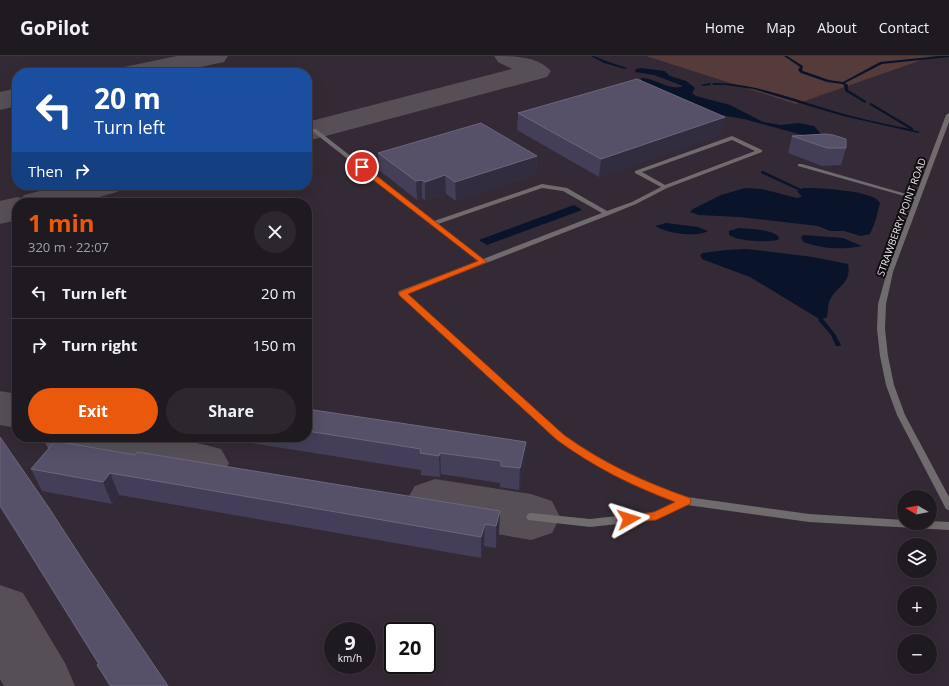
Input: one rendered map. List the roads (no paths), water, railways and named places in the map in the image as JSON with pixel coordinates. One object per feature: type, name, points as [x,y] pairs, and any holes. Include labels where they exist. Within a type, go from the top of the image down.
[{"type":"street","name":"STRAWBERRY POINT ROAD","points":[[949,115],[890,272],[882,304],[884,356],[890,385],[901,415],[949,506]]},
{"type":"street","points":[[314,130],[483,262]]},
{"type":"street","points":[[665,187],[637,172],[732,138],[760,151],[665,187],[634,204],[402,293],[560,438],[584,455],[614,472],[650,488],[686,501],[809,518],[949,526]]},
{"type":"street","points":[[800,165],[917,198]]},
{"type":"street","points":[[434,223],[542,186],[565,189],[607,214]]},
{"type":"street","points":[[531,517],[590,523],[656,516],[686,501]]},
{"type":"water","points":[[640,68],[665,71],[670,76],[686,81],[695,88],[692,93],[696,96],[730,105],[763,122],[781,125],[798,123],[814,126],[821,134],[811,136],[799,134],[744,119],[715,114],[643,84],[641,78],[646,78],[673,87],[683,86],[654,75],[635,72],[636,69]]},
{"type":"water","points":[[745,188],[762,189],[797,198],[802,197],[797,191],[803,188],[845,191],[868,195],[880,203],[870,234],[861,236],[844,231],[830,231],[818,226],[739,217],[699,215],[690,212],[721,195]]},
{"type":"water","points":[[574,205],[582,210],[487,245],[479,240]]},
{"type":"water","points":[[666,223],[698,227],[708,231],[697,234],[682,234],[666,231],[655,226]]},
{"type":"water","points":[[739,228],[771,232],[779,237],[778,240],[759,241],[740,239],[729,235],[729,231]]},
{"type":"water","points":[[804,235],[843,238],[862,246],[839,248],[818,246],[803,242],[801,237]]},
{"type":"water","points":[[747,249],[813,257],[848,264],[848,277],[835,292],[829,302],[827,317],[821,320],[750,277],[702,259],[700,255],[703,253],[726,250]]},
{"type":"waterway","points":[[592,56],[625,68]]},
{"type":"waterway","points":[[785,56],[802,67],[800,70],[802,72],[828,81],[843,83]]},
{"type":"waterway","points":[[843,83],[881,63],[949,56]]},
{"type":"waterway","points":[[843,83],[846,85],[846,90],[865,102]]},
{"type":"waterway","points":[[703,85],[709,84]]},
{"type":"waterway","points":[[714,84],[726,84],[753,88],[844,115],[918,132]]},
{"type":"waterway","points":[[871,104],[912,129]]},
{"type":"waterway","points":[[762,172],[799,189]]},
{"type":"waterway","points":[[821,320],[833,335],[838,345]]}]
